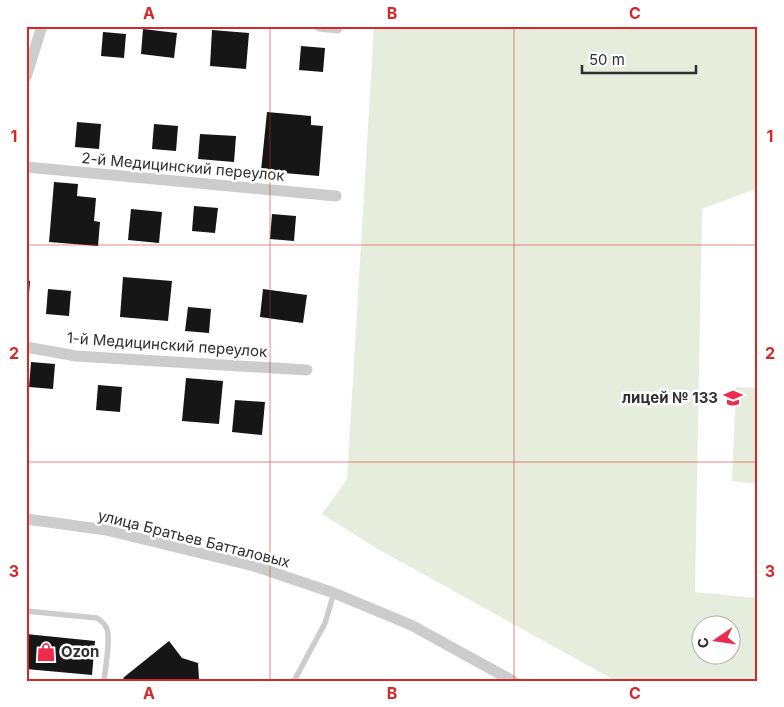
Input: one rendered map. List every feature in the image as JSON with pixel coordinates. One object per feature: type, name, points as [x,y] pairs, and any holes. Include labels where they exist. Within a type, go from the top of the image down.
[{"type":"street","points":[[26,77],[42,26]]},
{"type":"street","points":[[320,26],[336,28]]},
{"type":"street","name":"2-й Медицинский переулок","points":[[26,167],[336,196]]},
{"type":"street","name":"1-й Медицинский переулок","points":[[26,347],[76,356],[307,370]]},
{"type":"street","name":"улица Братьев Батталовых","points":[[26,519],[106,530],[254,566],[334,593],[411,625],[513,681]]},
{"type":"lane","points":[[294,681],[325,623],[334,593]]},
{"type":"lane","points":[[26,611],[97,618],[101,621],[106,627],[109,636],[104,681]]},
{"type":"green space","points":[[374,26],[758,26],[758,188],[702,209],[695,592],[758,598],[758,681],[616,681],[374,547],[322,514],[347,479]]},
{"type":"green space","points":[[736,387],[758,388],[758,484],[732,481]]},
{"type":"building","points":[[143,29],[177,33],[174,58],[141,54]]},
{"type":"building","points":[[212,30],[249,33],[246,69],[210,66]]},
{"type":"building","points":[[103,32],[126,34],[124,58],[101,56]]},
{"type":"building","points":[[301,46],[325,48],[323,72],[299,70]]},
{"type":"building","points":[[267,112],[311,116],[311,125],[323,126],[319,176],[261,171]]},
{"type":"building","points":[[77,122],[101,124],[99,149],[75,147]]},
{"type":"building","points":[[154,124],[178,126],[176,151],[152,149]]},
{"type":"building","points":[[200,134],[236,136],[234,162],[198,159]]},
{"type":"building","points":[[54,182],[78,184],[77,196],[96,198],[94,221],[100,222],[98,246],[49,242]]},
{"type":"building","points":[[194,206],[218,208],[215,233],[192,231]]},
{"type":"building","points":[[131,209],[162,212],[159,243],[128,240]]},
{"type":"building","points":[[272,214],[296,216],[294,241],[270,239]]},
{"type":"building","points":[[123,277],[172,281],[168,321],[120,317]]},
{"type":"building","points":[[26,280],[30,281],[28,308],[26,308]]},
{"type":"building","points":[[48,289],[71,291],[69,316],[46,314]]},
{"type":"building","points":[[263,289],[307,295],[303,323],[260,317]]},
{"type":"building","points":[[188,307],[211,309],[209,333],[185,331]]},
{"type":"building","points":[[31,362],[55,364],[53,389],[29,387]]},
{"type":"building","points":[[186,378],[223,381],[219,424],[182,421]]},
{"type":"building","points":[[98,385],[122,387],[120,412],[96,410]]},
{"type":"building","points":[[235,400],[265,402],[262,435],[232,432]]},
{"type":"building","points":[[26,634],[95,641],[92,675],[26,669]]},
{"type":"building","points":[[169,641],[182,658],[198,663],[200,681],[126,681],[123,678]]},
{"type":"place","name":"лицей № 133","points":[[733,398]]},
{"type":"place","name":"Ozon","points":[[46,652]]}]
